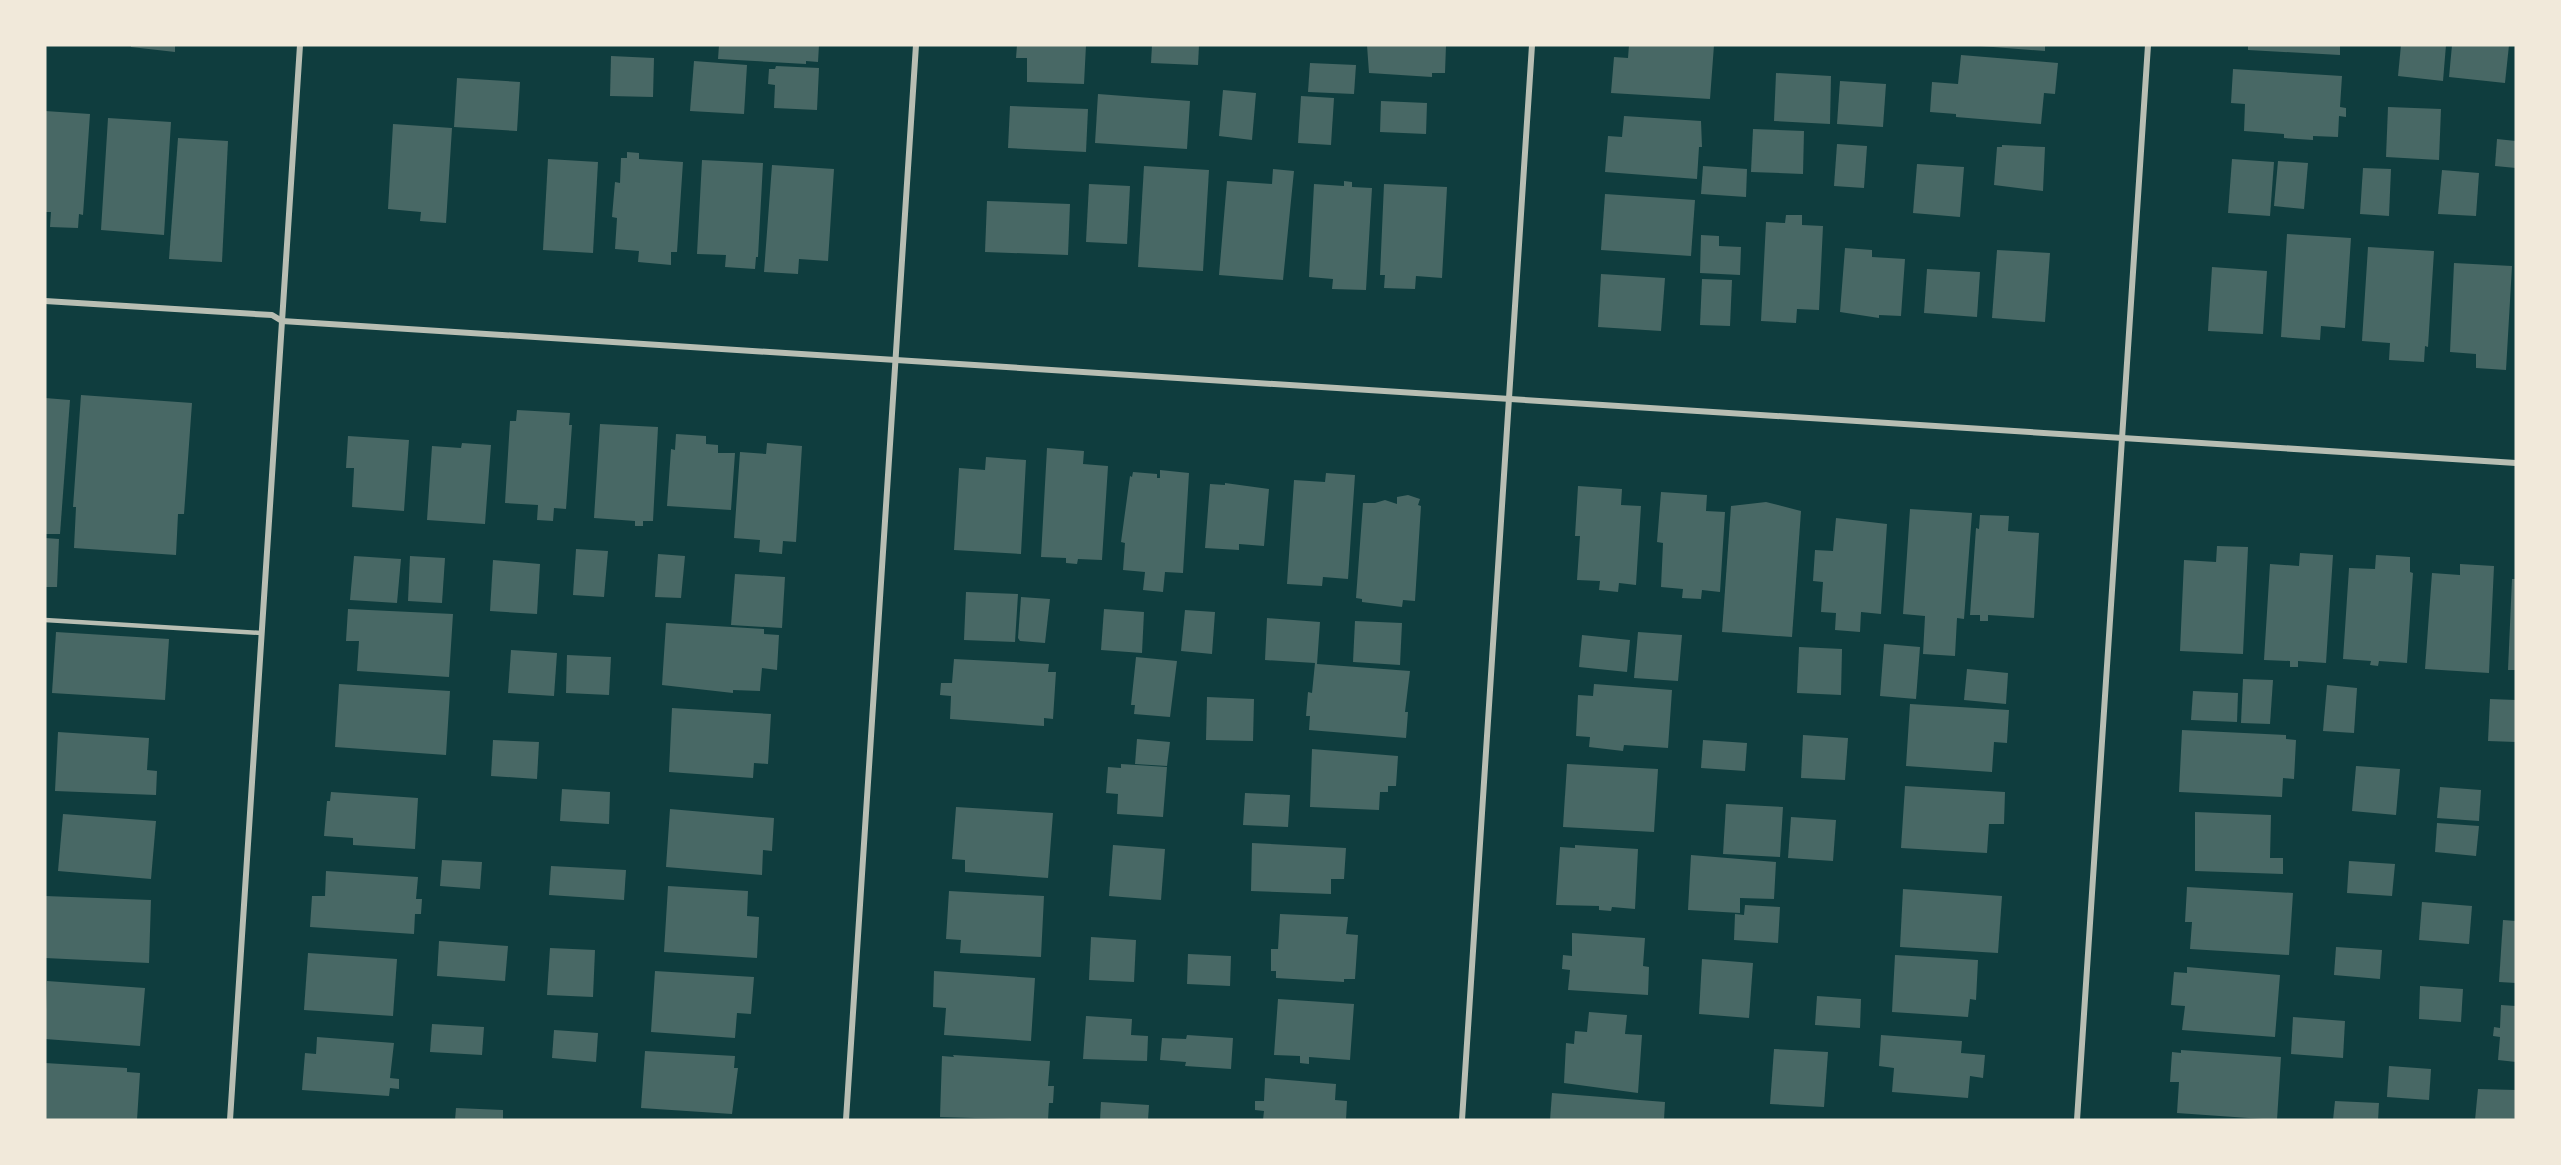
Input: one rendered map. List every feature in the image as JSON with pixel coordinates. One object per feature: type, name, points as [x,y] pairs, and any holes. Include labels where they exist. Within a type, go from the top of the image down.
[{"type":"street","points":[[230,1120],[300,45]]},
{"type":"street","points":[[846,1120],[916,45]]},
{"type":"street","points":[[1462,1120],[1532,45]]},
{"type":"street","points":[[2078,1120],[2148,45]]},
{"type":"street","points":[[45,301],[272,315],[282,321],[2516,463]]},
{"type":"lane","points":[[45,620],[261,633]]},
{"type":"building","points":[[131,45],[175,45],[175,52],[131,47]]},
{"type":"building","points":[[719,45],[819,45],[818,62],[806,61],[806,64],[718,59]]},
{"type":"building","points":[[1017,45],[1086,45],[1084,84],[1027,82],[1027,58],[1016,58]]},
{"type":"building","points":[[1152,45],[1199,45],[1198,65],[1151,63]]},
{"type":"building","points":[[1367,45],[1446,45],[1445,73],[1432,73],[1432,77],[1369,73]]},
{"type":"building","points":[[1629,45],[1714,45],[1710,99],[1611,93],[1614,57],[1628,58]]},
{"type":"building","points":[[1968,45],[2045,45],[2045,51]]},
{"type":"building","points":[[2248,45],[2340,45],[2340,55],[2248,50]]},
{"type":"building","points":[[2401,45],[2446,45],[2443,81],[2398,76]]},
{"type":"building","points":[[2452,45],[2509,45],[2505,83],[2449,77]]},
{"type":"building","points":[[1961,55],[2058,63],[2055,94],[2044,93],[2041,124],[1956,117],[1956,114],[1930,112],[1932,82],[1958,84]]},
{"type":"building","points":[[611,56],[654,58],[653,97],[610,96]]},
{"type":"building","points":[[694,61],[747,65],[744,114],[690,111]]},
{"type":"building","points":[[1310,63],[1356,65],[1354,94],[1308,92]]},
{"type":"building","points":[[776,66],[819,68],[817,110],[774,108],[775,85],[768,84],[769,69],[775,69]]},
{"type":"building","points":[[2233,69],[2342,76],[2340,107],[2346,108],[2346,117],[2339,116],[2338,137],[2313,136],[2313,140],[2284,138],[2284,134],[2244,131],[2245,104],[2231,103]]},
{"type":"building","points":[[1776,73],[1831,76],[1830,124],[1774,121]]},
{"type":"building","points":[[457,78],[520,82],[517,131],[454,127]]},
{"type":"building","points":[[1840,81],[1886,84],[1883,127],[1837,124]]},
{"type":"building","points":[[1223,90],[1256,93],[1252,140],[1219,136]]},
{"type":"building","points":[[1098,94],[1190,101],[1187,149],[1095,143]]},
{"type":"building","points":[[1301,96],[1334,98],[1331,145],[1298,143]]},
{"type":"building","points":[[1381,101],[1427,103],[1426,134],[1380,132]]},
{"type":"building","points":[[1010,106],[1088,109],[1086,152],[1008,148]]},
{"type":"building","points":[[2388,107],[2441,109],[2439,160],[2386,157]]},
{"type":"building","points":[[45,111],[90,114],[83,215],[79,214],[78,228],[50,227],[51,212],[45,212]]},
{"type":"building","points":[[1624,116],[1701,121],[1702,147],[1699,147],[1697,179],[1605,172],[1608,136],[1622,137]]},
{"type":"building","points":[[108,118],[171,122],[164,235],[101,230]]},
{"type":"building","points":[[393,124],[452,128],[446,223],[420,221],[421,212],[388,209]]},
{"type":"building","points":[[1753,129],[1804,131],[1803,174],[1751,172]]},
{"type":"building","points":[[178,138],[228,141],[222,262],[169,259]]},
{"type":"building","points":[[2497,139],[2516,141],[2516,168],[2495,166]]},
{"type":"building","points":[[1837,144],[1867,146],[1864,188],[1834,186]]},
{"type":"building","points":[[2002,145],[2045,147],[2043,191],[1994,185],[1997,147],[2002,147]]},
{"type":"building","points":[[627,152],[639,153],[639,159],[683,162],[677,252],[671,252],[671,265],[638,262],[639,251],[615,249],[617,218],[612,217],[615,182],[620,183],[621,158],[627,158]]},
{"type":"building","points":[[548,159],[598,162],[593,253],[543,250]]},
{"type":"building","points":[[2232,159],[2274,162],[2270,216],[2228,213]]},
{"type":"building","points":[[702,160],[763,163],[758,257],[756,257],[755,269],[725,267],[726,255],[697,254]]},
{"type":"building","points":[[2278,161],[2308,163],[2304,209],[2274,206]]},
{"type":"building","points":[[1917,164],[1964,167],[1960,217],[1913,213]]},
{"type":"building","points":[[772,165],[834,169],[828,261],[799,259],[798,274],[764,272]]},
{"type":"building","points":[[1144,166],[1209,170],[1203,271],[1138,267]]},
{"type":"building","points":[[1703,166],[1747,169],[1746,197],[1701,194]]},
{"type":"building","points":[[2363,168],[2391,169],[2389,216],[2360,214]]},
{"type":"building","points":[[1273,169],[1294,171],[1283,280],[1219,275],[1227,181],[1272,184]]},
{"type":"building","points":[[2442,170],[2479,173],[2476,216],[2438,214]]},
{"type":"building","points":[[1344,181],[1352,182],[1352,187],[1372,188],[1366,290],[1332,289],[1333,279],[1309,277],[1314,184],[1344,186]]},
{"type":"building","points":[[1089,184],[1130,186],[1127,244],[1086,242]]},
{"type":"building","points":[[1384,184],[1447,187],[1442,278],[1416,276],[1415,289],[1384,288],[1385,275],[1380,275]]},
{"type":"building","points":[[1605,194],[1695,200],[1691,256],[1601,250]]},
{"type":"building","points":[[987,201],[1070,204],[1068,255],[985,252]]},
{"type":"building","points":[[1786,215],[1802,215],[1802,225],[1823,226],[1819,310],[1797,309],[1796,323],[1761,321],[1766,222],[1785,223]]},
{"type":"building","points":[[2287,234],[2351,238],[2345,328],[2321,326],[2320,340],[2281,337]]},
{"type":"building","points":[[1701,235],[1719,236],[1719,246],[1741,247],[1740,275],[1700,273]]},
{"type":"building","points":[[2368,247],[2434,251],[2428,347],[2425,346],[2424,362],[2389,360],[2390,343],[2362,341]]},
{"type":"building","points":[[1845,248],[1872,250],[1872,257],[1905,259],[1901,316],[1879,315],[1879,318],[1840,312]]},
{"type":"building","points":[[1997,250],[2050,253],[2045,322],[1992,318]]},
{"type":"building","points":[[2454,263],[2512,266],[2506,370],[2476,368],[2476,354],[2450,352]]},
{"type":"building","points":[[2212,267],[2267,271],[2263,334],[2208,331]]},
{"type":"building","points":[[1927,269],[1980,272],[1977,317],[1924,313]]},
{"type":"building","points":[[1601,274],[1665,278],[1661,331],[1598,327]]},
{"type":"building","points":[[1702,279],[1732,280],[1730,326],[1700,325]]},
{"type":"building","points":[[81,395],[192,403],[184,514],[178,514],[176,555],[74,548],[76,507],[73,507]]},
{"type":"building","points":[[45,398],[70,400],[60,534],[45,534]]},
{"type":"building","points":[[517,410],[570,413],[569,425],[572,425],[566,509],[554,508],[553,521],[537,520],[538,505],[505,503],[510,421],[516,421]]},
{"type":"building","points":[[600,424],[658,427],[653,521],[643,521],[643,526],[635,526],[635,521],[594,518]]},
{"type":"building","points":[[676,434],[706,436],[706,444],[718,445],[718,453],[735,453],[731,510],[667,506],[671,449],[675,450]]},
{"type":"building","points":[[348,436],[409,440],[404,511],[352,507],[354,468],[346,468]]},
{"type":"building","points":[[462,443],[491,445],[485,524],[427,520],[432,446],[461,448]]},
{"type":"building","points":[[767,443],[802,446],[796,542],[783,541],[782,554],[759,552],[760,540],[734,538],[740,452],[766,454]]},
{"type":"building","points":[[1047,448],[1084,451],[1083,464],[1108,466],[1102,560],[1078,559],[1077,564],[1066,563],[1066,558],[1041,557]]},
{"type":"building","points":[[986,457],[1026,460],[1021,554],[954,550],[959,468],[985,470]]},
{"type":"building","points":[[1160,470],[1189,473],[1183,573],[1165,572],[1163,592],[1143,590],[1145,572],[1123,570],[1125,543],[1121,542],[1130,476],[1132,477],[1133,472],[1157,474],[1157,478],[1160,478]]},
{"type":"building","points":[[1326,473],[1355,475],[1348,579],[1323,577],[1322,586],[1287,584],[1294,480],[1325,482]]},
{"type":"building","points":[[1225,483],[1269,489],[1264,546],[1239,544],[1239,550],[1205,548],[1210,484],[1225,485]]},
{"type":"building","points":[[1578,486],[1622,489],[1621,505],[1641,506],[1636,585],[1619,583],[1618,592],[1599,590],[1600,581],[1577,580],[1580,536],[1575,536]]},
{"type":"building","points":[[1661,492],[1707,495],[1706,511],[1725,512],[1720,592],[1702,590],[1701,599],[1682,598],[1683,589],[1661,587],[1663,543],[1657,542]]},
{"type":"building","points":[[1408,495],[1420,499],[1418,505],[1421,506],[1415,601],[1403,600],[1402,607],[1362,602],[1362,599],[1356,598],[1363,503],[1385,500],[1397,504],[1397,497]]},
{"type":"building","points":[[1766,502],[1801,511],[1792,637],[1722,632],[1731,506]]},
{"type":"building","points":[[1910,509],[1972,513],[1964,619],[1957,618],[1955,656],[1923,654],[1925,616],[1903,614]]},
{"type":"building","points":[[1980,515],[2009,516],[2008,531],[2039,533],[2034,618],[1988,615],[1988,621],[1980,621],[1980,615],[1970,615],[1976,528],[1979,529]]},
{"type":"building","points":[[1836,518],[1887,524],[1881,614],[1861,612],[1860,632],[1835,630],[1836,613],[1821,612],[1823,582],[1813,581],[1815,550],[1833,551]]},
{"type":"building","points":[[45,538],[59,539],[57,587],[45,587]]},
{"type":"building","points":[[2217,546],[2248,547],[2243,654],[2180,651],[2184,560],[2216,562]]},
{"type":"building","points":[[576,549],[608,551],[604,597],[573,595]]},
{"type":"building","points":[[2300,553],[2333,555],[2326,663],[2298,661],[2298,667],[2290,667],[2290,661],[2264,660],[2270,564],[2299,566]]},
{"type":"building","points":[[658,554],[685,556],[681,598],[655,597]]},
{"type":"building","points":[[2376,555],[2410,557],[2410,572],[2413,573],[2407,663],[2379,661],[2378,666],[2370,665],[2371,661],[2343,659],[2349,568],[2375,569]]},
{"type":"building","points":[[354,556],[401,559],[397,603],[350,600]]},
{"type":"building","points":[[410,556],[445,558],[442,603],[408,601]]},
{"type":"building","points":[[493,560],[540,564],[537,614],[490,611]]},
{"type":"building","points":[[2460,564],[2494,566],[2489,673],[2425,669],[2432,573],[2460,575]]},
{"type":"building","points":[[735,574],[785,577],[782,628],[731,625]]},
{"type":"building","points":[[2512,579],[2516,579],[2516,670],[2508,670]]},
{"type":"building","points":[[966,592],[1018,594],[1015,642],[964,640]]},
{"type":"building","points":[[1021,597],[1050,599],[1045,643],[1020,641],[1018,638]]},
{"type":"building","points":[[348,609],[453,614],[449,677],[357,671],[359,641],[346,641]]},
{"type":"building","points":[[1104,609],[1144,612],[1142,653],[1101,650]]},
{"type":"building","points":[[1185,610],[1215,612],[1212,654],[1181,651]]},
{"type":"building","points":[[1267,618],[1320,622],[1317,664],[1410,671],[1405,712],[1408,712],[1406,738],[1309,730],[1310,716],[1306,716],[1308,692],[1312,693],[1315,663],[1265,660]]},
{"type":"building","points":[[1355,621],[1402,623],[1400,665],[1353,662]]},
{"type":"building","points":[[666,623],[764,629],[764,634],[779,635],[777,670],[762,668],[760,691],[733,690],[733,693],[662,685]]},
{"type":"building","points":[[56,632],[169,639],[165,700],[52,693]]},
{"type":"building","points":[[1638,632],[1682,635],[1678,681],[1634,678]]},
{"type":"building","points":[[1582,635],[1630,640],[1627,672],[1579,667]]},
{"type":"building","points":[[1884,644],[1920,647],[1916,699],[1880,696]]},
{"type":"building","points":[[1799,647],[1842,649],[1841,695],[1797,693]]},
{"type":"building","points":[[511,650],[557,653],[554,696],[508,693]]},
{"type":"building","points":[[567,655],[611,657],[609,695],[566,693]]},
{"type":"building","points":[[1136,657],[1177,661],[1170,717],[1134,714],[1135,705],[1131,705]]},
{"type":"building","points":[[954,659],[1049,664],[1048,672],[1056,672],[1053,719],[1044,718],[1044,726],[950,719],[951,696],[940,695],[941,683],[952,683]]},
{"type":"building","points":[[1967,669],[2008,673],[2006,704],[1964,700]]},
{"type":"building","points":[[2243,679],[2273,680],[2270,724],[2241,723]]},
{"type":"building","points":[[339,684],[450,691],[446,755],[335,747]]},
{"type":"building","points":[[1594,684],[1672,690],[1668,748],[1624,745],[1623,751],[1589,747],[1590,737],[1576,736],[1578,695],[1593,696]]},
{"type":"building","points":[[2327,685],[2357,688],[2354,733],[2323,731]]},
{"type":"building","points":[[2193,691],[2238,693],[2237,722],[2191,720]]},
{"type":"building","points":[[1207,697],[1254,699],[1253,741],[1206,740]]},
{"type":"building","points":[[2490,699],[2516,700],[2516,742],[2488,741]]},
{"type":"building","points":[[1910,704],[2009,710],[2007,743],[1994,742],[1992,772],[1906,766]]},
{"type":"building","points":[[672,708],[771,714],[768,764],[754,763],[753,778],[669,772]]},
{"type":"building","points":[[2182,730],[2286,735],[2286,739],[2296,740],[2294,779],[2283,778],[2282,797],[2179,792]]},
{"type":"building","points":[[58,732],[149,738],[147,770],[157,771],[156,795],[55,791]]},
{"type":"building","points":[[1803,735],[1848,738],[1845,780],[1801,778]]},
{"type":"building","points":[[1137,739],[1170,742],[1167,766],[1135,764]]},
{"type":"building","points":[[493,740],[539,742],[537,779],[491,776]]},
{"type":"building","points":[[1703,740],[1747,743],[1745,771],[1701,768]]},
{"type":"building","points":[[1312,749],[1398,756],[1396,786],[1388,786],[1388,792],[1380,792],[1379,810],[1310,807]]},
{"type":"building","points":[[1121,764],[1167,767],[1163,817],[1117,814],[1118,794],[1106,793],[1108,767],[1121,768]]},
{"type":"building","points":[[1567,764],[1658,769],[1654,832],[1563,827]]},
{"type":"building","points":[[2356,766],[2400,769],[2396,815],[2352,811]]},
{"type":"building","points":[[1905,786],[2005,792],[2004,824],[1989,824],[1987,853],[1901,848]]},
{"type":"building","points":[[2440,787],[2481,790],[2479,821],[2437,818]]},
{"type":"building","points":[[562,789],[610,792],[609,824],[560,821]]},
{"type":"building","points":[[331,792],[418,798],[415,849],[353,845],[353,838],[324,836],[327,801],[330,801]]},
{"type":"building","points":[[1245,793],[1290,795],[1288,827],[1243,825]]},
{"type":"building","points":[[1726,804],[1783,807],[1780,857],[1723,854]]},
{"type":"building","points":[[956,807],[1053,813],[1048,878],[965,872],[965,860],[952,859]]},
{"type":"building","points":[[670,809],[774,818],[772,851],[763,850],[762,875],[666,867]]},
{"type":"building","points":[[2195,812],[2271,815],[2270,858],[2283,858],[2283,874],[2195,871]]},
{"type":"building","points":[[63,814],[156,821],[151,879],[58,871]]},
{"type":"building","points":[[1791,817],[1836,820],[1833,861],[1788,858]]},
{"type":"building","points":[[2437,823],[2479,826],[2476,856],[2435,852]]},
{"type":"building","points":[[1252,843],[1346,848],[1344,879],[1331,879],[1331,894],[1251,891]]},
{"type":"building","points":[[1113,845],[1165,849],[1161,900],[1109,896]]},
{"type":"building","points":[[1575,845],[1638,849],[1635,909],[1612,907],[1611,911],[1599,910],[1599,906],[1556,905],[1560,847],[1575,848]]},
{"type":"building","points":[[1691,855],[1776,862],[1774,899],[1740,898],[1740,913],[1688,910]]},
{"type":"building","points":[[442,860],[482,862],[480,889],[440,886]]},
{"type":"building","points":[[2349,861],[2395,864],[2392,896],[2347,893]]},
{"type":"building","points":[[551,866],[626,870],[624,900],[549,895]]},
{"type":"building","points":[[326,871],[418,877],[416,899],[422,899],[421,914],[415,914],[414,934],[310,927],[312,896],[325,896]]},
{"type":"building","points":[[668,886],[748,891],[747,916],[759,917],[757,958],[664,952]]},
{"type":"building","points":[[2187,887],[2293,893],[2289,955],[2190,949],[2192,922],[2185,922]]},
{"type":"building","points":[[1903,889],[2002,896],[1998,953],[1900,947]]},
{"type":"building","points":[[949,891],[1044,896],[1041,957],[960,953],[961,940],[946,939]]},
{"type":"building","points":[[45,896],[151,900],[149,963],[45,958]]},
{"type":"building","points":[[2422,902],[2472,906],[2469,944],[2419,940]]},
{"type":"building","points":[[1745,905],[1780,907],[1778,943],[1734,940],[1735,914],[1744,915]]},
{"type":"building","points":[[1280,914],[1348,917],[1346,934],[1358,935],[1355,979],[1344,979],[1344,982],[1276,978],[1276,971],[1271,971],[1271,949],[1278,949]]},
{"type":"building","points":[[2503,920],[2516,921],[2516,983],[2499,982]]},
{"type":"building","points":[[1572,933],[1645,938],[1643,966],[1649,967],[1648,995],[1568,990],[1570,970],[1562,969],[1563,955],[1572,956]]},
{"type":"building","points":[[1091,937],[1136,940],[1134,982],[1089,980]]},
{"type":"building","points":[[439,941],[508,946],[505,981],[437,976]]},
{"type":"building","points":[[2336,947],[2382,950],[2380,979],[2334,975]]},
{"type":"building","points":[[550,948],[595,950],[593,997],[547,995]]},
{"type":"building","points":[[308,953],[397,959],[393,1016],[304,1010]]},
{"type":"building","points":[[1188,954],[1231,956],[1230,986],[1187,984]]},
{"type":"building","points":[[1895,955],[1978,960],[1976,1000],[1970,999],[1968,1017],[1892,1012]]},
{"type":"building","points":[[1702,959],[1753,963],[1749,1018],[1699,1014]]},
{"type":"building","points":[[2187,967],[2280,975],[2275,1037],[2182,1030],[2185,1006],[2171,1005],[2174,972],[2187,973]]},
{"type":"building","points":[[655,971],[754,977],[751,1014],[737,1013],[735,1038],[651,1032]]},
{"type":"building","points":[[934,971],[1035,978],[1031,1041],[944,1035],[946,1008],[933,1007]]},
{"type":"building","points":[[47,981],[145,988],[140,1046],[45,1039]]},
{"type":"building","points":[[2420,986],[2463,989],[2461,1022],[2419,1019]]},
{"type":"building","points":[[1817,996],[1861,999],[1860,1028],[1815,1025]]},
{"type":"building","points":[[1278,999],[1354,1004],[1350,1060],[1309,1057],[1309,1064],[1300,1063],[1300,1056],[1274,1055]]},
{"type":"building","points":[[2501,1005],[2516,1006],[2516,1062],[2498,1060],[2500,1037],[2493,1036],[2494,1027],[2500,1028]]},
{"type":"building","points":[[1589,1012],[1627,1015],[1625,1034],[1642,1035],[1638,1093],[1564,1083],[1566,1043],[1574,1044],[1575,1031],[1587,1032]]},
{"type":"building","points":[[1086,1016],[1132,1019],[1131,1035],[1148,1036],[1147,1061],[1083,1059]]},
{"type":"building","points":[[2293,1017],[2345,1021],[2343,1058],[2291,1054]]},
{"type":"building","points":[[432,1024],[484,1027],[482,1055],[430,1052]]},
{"type":"building","points":[[554,1030],[598,1033],[596,1062],[552,1058]]},
{"type":"building","points":[[1187,1035],[1233,1038],[1231,1069],[1185,1066],[1186,1062],[1160,1060],[1162,1038],[1186,1039]]},
{"type":"building","points":[[1881,1035],[1962,1041],[1961,1053],[1985,1055],[1983,1078],[1970,1076],[1968,1098],[1892,1092],[1894,1068],[1879,1066]]},
{"type":"building","points":[[317,1037],[394,1043],[390,1078],[399,1079],[399,1089],[390,1088],[389,1096],[302,1090],[305,1053],[316,1054]]},
{"type":"building","points":[[1774,1049],[1828,1052],[1824,1107],[1770,1104]]},
{"type":"building","points":[[2181,1050],[2281,1057],[2277,1120],[2177,1113],[2179,1082],[2170,1082],[2172,1052],[2181,1053]]},
{"type":"building","points":[[645,1051],[735,1056],[734,1068],[738,1068],[732,1114],[641,1108]]},
{"type":"building","points":[[953,1055],[1050,1061],[1048,1086],[1054,1086],[1053,1103],[1049,1103],[1048,1120],[940,1117],[942,1056],[954,1057]]},
{"type":"building","points":[[45,1063],[127,1068],[127,1072],[140,1073],[137,1120],[45,1120]]},
{"type":"building","points":[[2389,1066],[2431,1069],[2429,1100],[2387,1097]]},
{"type":"building","points":[[1265,1078],[1336,1084],[1335,1100],[1347,1101],[1346,1120],[1263,1120],[1264,1111],[1255,1110],[1255,1101],[1264,1101]]},
{"type":"building","points":[[2478,1089],[2516,1090],[2516,1120],[2475,1120]]},
{"type":"building","points":[[1552,1093],[1665,1102],[1664,1120],[1550,1120]]},
{"type":"building","points":[[2335,1101],[2379,1103],[2378,1120],[2333,1120]]},
{"type":"building","points":[[1101,1102],[1149,1105],[1148,1120],[1100,1120]]},
{"type":"building","points":[[456,1108],[503,1110],[503,1120],[455,1120]]}]
